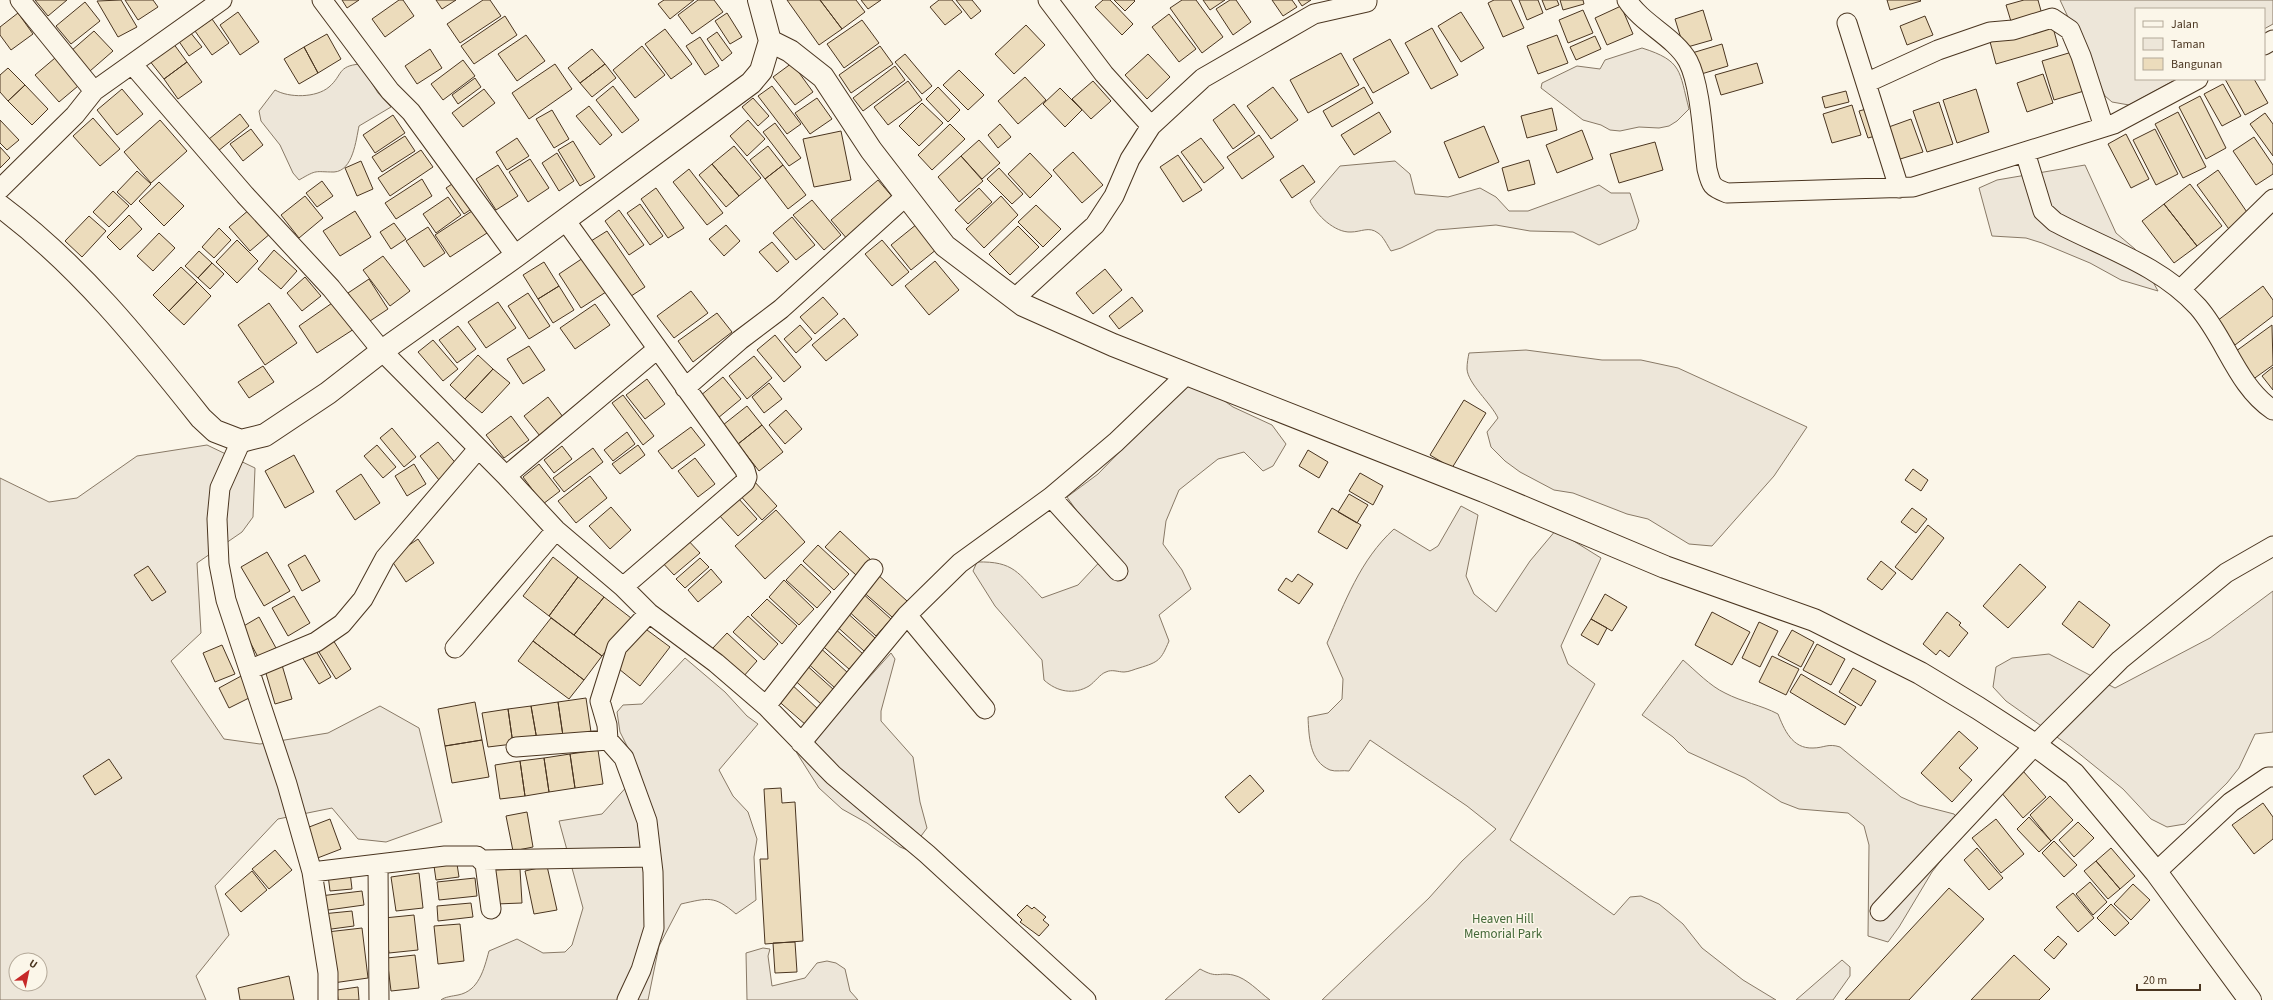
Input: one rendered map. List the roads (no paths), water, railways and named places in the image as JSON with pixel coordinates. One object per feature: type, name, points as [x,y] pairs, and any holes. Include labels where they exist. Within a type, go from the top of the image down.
[{"type":"street","points":[[20,0],[94,91]]},
{"type":"street","points":[[322,0],[390,91],[411,112],[516,256]]},
{"type":"street","points":[[0,206],[33,231],[97,293],[201,418],[215,431],[240,441],[265,435],[328,393],[382,351],[516,256],[751,83],[761,71],[770,42],[759,0]]},
{"type":"street","points":[[1048,0],[1104,74],[1151,126]]},
{"type":"street","points":[[1014,299],[1095,225],[1114,196],[1130,159],[1151,126],[1203,78],[1314,14],[1368,0]]},
{"type":"street","points":[[1627,0],[1650,26],[1675,46],[1688,61],[1696,88],[1707,169],[1714,188],[1727,193],[1742,194],[1913,187],[2104,127],[2196,80]]},
{"type":"street","points":[[0,189],[75,115],[94,91],[214,2]]},
{"type":"street","points":[[1866,83],[1938,50],[1990,32],[2013,30],[2052,18],[2070,30],[2081,56],[2104,127]]},
{"type":"street","points":[[1847,23],[1899,188]]},
{"type":"street","points":[[770,42],[790,51],[823,77],[871,150],[945,246],[1014,299],[1113,345],[1484,491],[1703,582],[1814,620],[1920,673],[1978,708],[2035,745],[2074,774],[2156,872],[2250,1000]]},
{"type":"street","points":[[132,64],[245,195],[331,288],[382,351],[506,476],[556,530],[623,587],[649,613],[716,663],[766,706],[833,775],[927,854],[1086,1000]]},
{"type":"street","points":[[2025,152],[2043,211],[2055,222],[2147,267],[2180,290],[2199,308],[2254,395],[2273,410]]},
{"type":"street","points":[[685,388],[740,340],[781,310],[906,196]]},
{"type":"street","points":[[2180,290],[2273,198]]},
{"type":"street","points":[[564,220],[656,350],[745,470],[747,477],[745,482],[623,587]]},
{"type":"street","points":[[506,476],[656,350]]},
{"type":"street","points":[[801,743],[907,614],[960,563],[1051,497],[1116,442],[1187,374]]},
{"type":"street","points":[[240,441],[220,488],[217,519],[219,564],[226,600],[251,669],[287,784],[312,872],[328,972],[328,1000]]},
{"type":"street","points":[[251,669],[316,642],[342,624],[363,599],[385,558],[478,449]]},
{"type":"street","points":[[1051,497],[1118,571]]},
{"type":"street","points":[[455,648],[556,530]]},
{"type":"street","points":[[1880,911],[2035,745],[2120,660],[2226,573],[2273,546]]},
{"type":"street","points":[[766,706],[873,569]]},
{"type":"street","points":[[627,1000],[642,970],[654,928],[652,857],[647,821],[624,758],[608,740],[607,725],[600,701],[617,647],[649,613]]},
{"type":"street","points":[[907,614],[985,709]]},
{"type":"street","points":[[516,747],[608,740]]},
{"type":"street","points":[[2156,872],[2231,802],[2268,777],[2273,777]]},
{"type":"street","points":[[312,872],[445,856],[477,856],[483,860],[652,857]]},
{"type":"street","points":[[483,860],[491,909]]},
{"type":"street","points":[[378,865],[380,1000]]},
{"type":"park label","name":"Heaven Hill Memorial Park","points":[[1503,926]]}]
